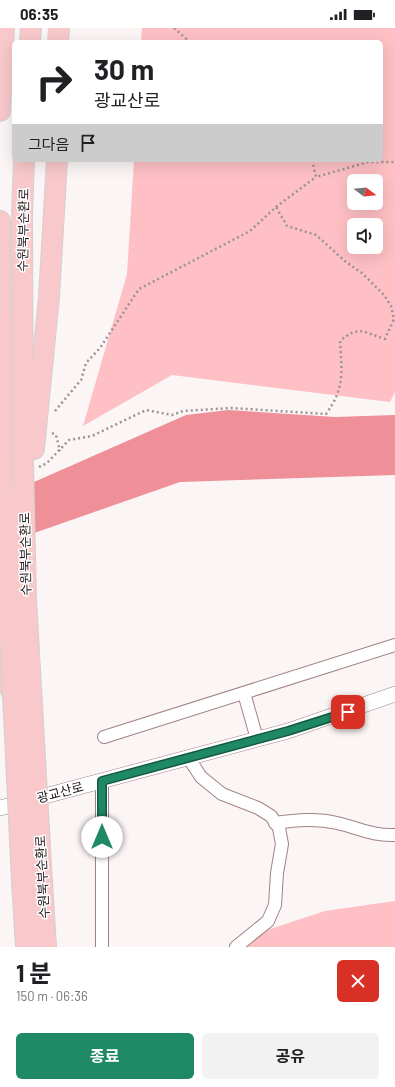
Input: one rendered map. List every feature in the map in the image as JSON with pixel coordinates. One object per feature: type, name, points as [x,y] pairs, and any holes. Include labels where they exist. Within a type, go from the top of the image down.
[{"type":"highway","points":[[0,111],[4,28]]},
{"type":"highway","points":[[30,40],[31,28]]},
{"type":"highway","points":[[58,40],[59,28]]},
{"type":"highway","name":"수원북부순환로","points":[[24,162],[22,214],[29,459],[26,599],[46,947]]},
{"type":"highway","points":[[29,459],[50,297],[57,162]]},
{"type":"highway","name":"수원북부순환로","points":[[0,221],[2,467],[26,947]]},
{"type":"highway","points":[[0,663],[13,694]]},
{"type":"street","points":[[104,737],[395,645]]},
{"type":"street","points":[[244,693],[257,739]]},
{"type":"street","name":"광교산로","points":[[0,808],[296,729],[395,694]]},
{"type":"street","points":[[188,757],[202,777],[222,794],[258,808],[271,816],[279,828],[282,844],[277,873],[275,906],[268,921],[236,947]]},
{"type":"street","points":[[102,781],[102,947]]},
{"type":"street","points":[[275,823],[305,819],[320,820],[337,823],[378,836],[395,835]]},
{"type":"path","points":[[174,28],[188,40]]},
{"type":"path","points":[[312,162],[316,177]]},
{"type":"path","points":[[52,415],[81,380],[86,363],[100,348],[139,288],[250,232],[276,207],[316,177],[368,162],[395,162]]},
{"type":"path","points":[[69,440],[92,436],[146,410],[172,415],[183,411],[231,408],[298,411],[326,414],[334,403],[343,377],[340,341],[351,332],[361,331],[385,340],[394,319],[391,306],[384,295],[362,272],[346,262],[316,235],[286,226],[276,207]]},
{"type":"path","points":[[51,432],[56,435],[60,451]]},
{"type":"shaded area","points":[[142,28],[395,28],[395,392],[390,402],[172,375],[83,426],[127,274],[134,162],[383,162],[383,40],[141,40]]},
{"type":"shaded area","points":[[228,410],[335,417],[395,415],[395,475],[180,482],[0,545],[0,497],[186,415]]},
{"type":"shaded area","points":[[395,901],[395,947],[245,947],[261,932],[325,911]]},
{"type":"route","points":[[102,837],[102,781],[288,731],[348,712]]}]
